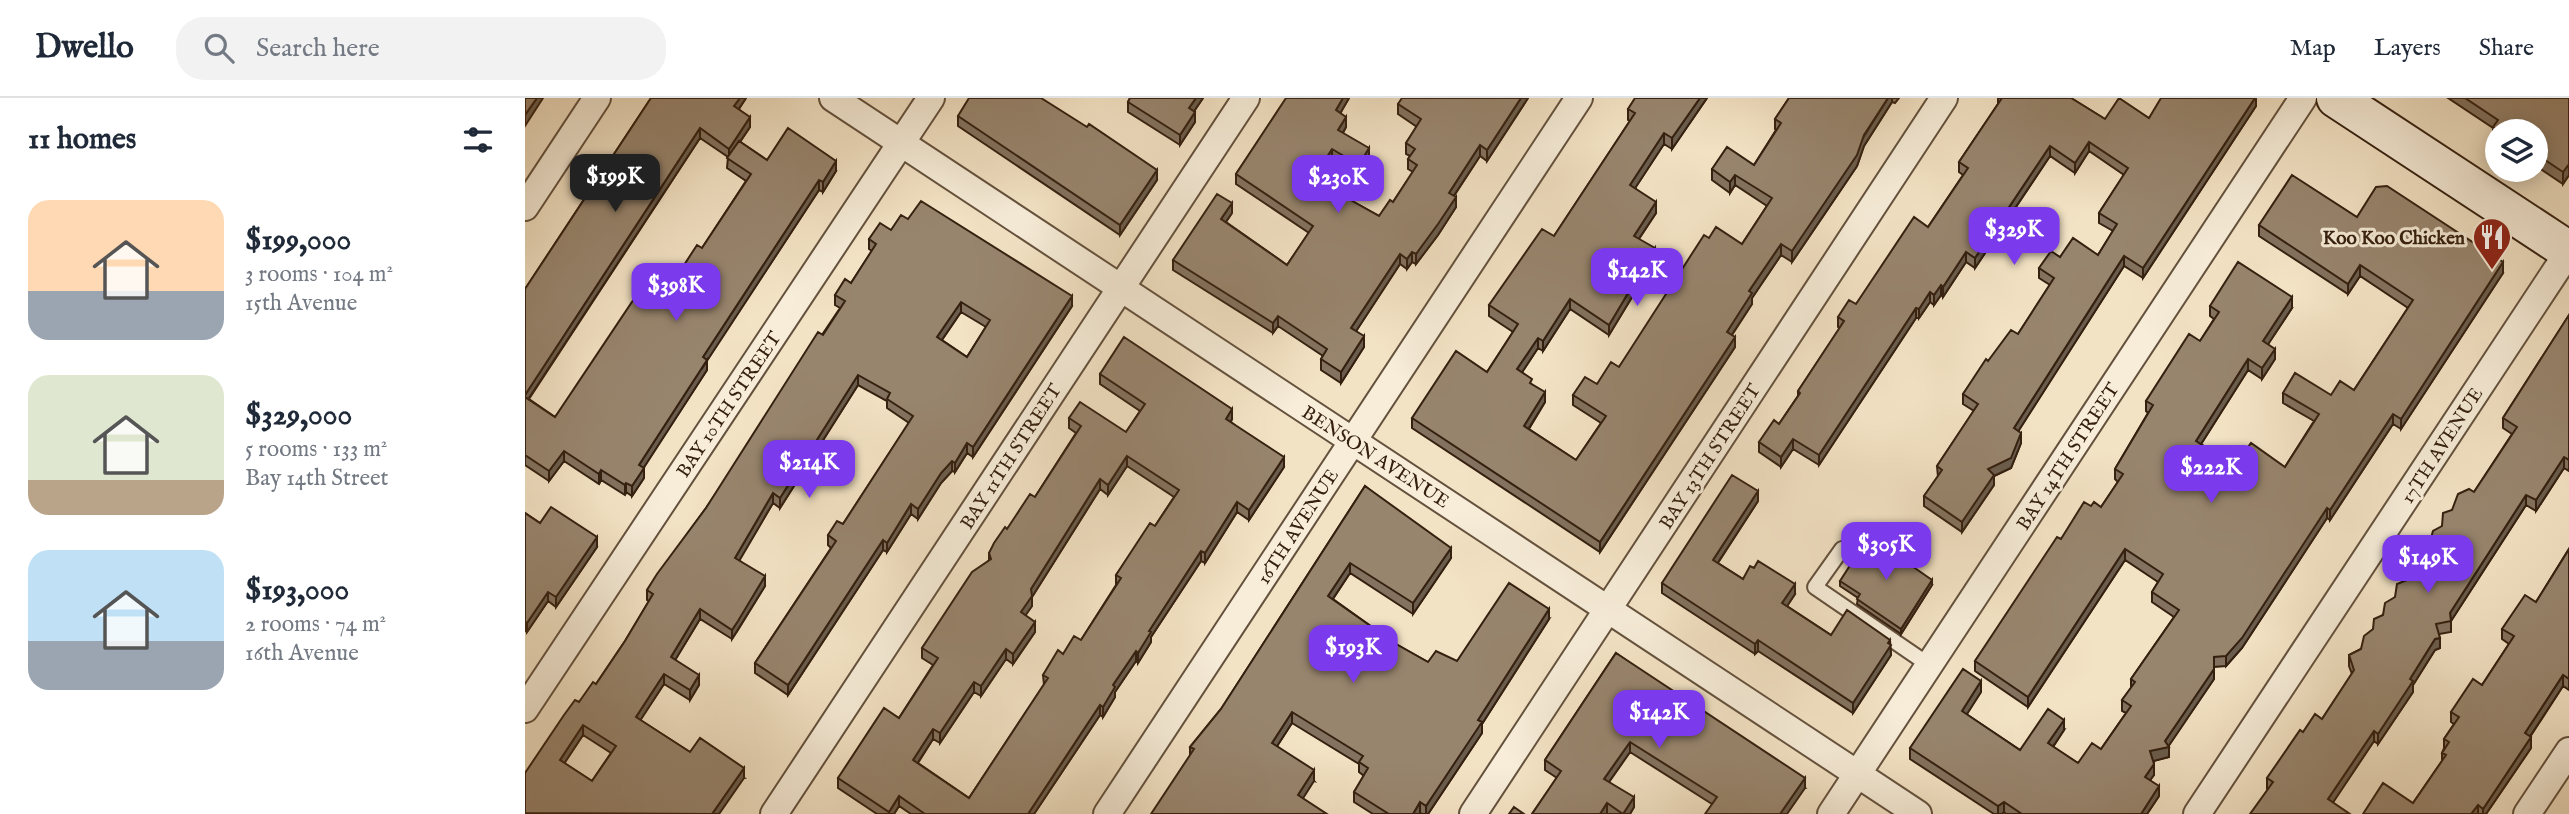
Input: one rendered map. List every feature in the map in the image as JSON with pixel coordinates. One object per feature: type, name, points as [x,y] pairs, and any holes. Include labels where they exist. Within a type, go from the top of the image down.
[{"type":"main road","points":[[2336,98],[2569,251]]},
{"type":"street","points":[[525,207],[597,98]]},
{"type":"street","name":"BENSON AVENUE","points":[[833,98],[1918,814]]},
{"type":"street","name":"BAY 10TH STREET","points":[[525,709],[931,98]]},
{"type":"street","name":"BAY 11TH STREET","points":[[775,814],[1246,98]]},
{"type":"street","name":"16TH AVENUE","points":[[1107,814],[1579,98]]},
{"type":"street","name":"BAY 13TH STREET","points":[[1473,814],[1944,98]]},
{"type":"street","name":"BAY 14TH STREET","points":[[1831,814],[2303,98]]},
{"type":"street","name":"17TH AVENUE","points":[[2197,814],[2569,251]]},
{"type":"street","points":[[2527,814],[2569,751]]},
{"type":"lane","points":[[1842,549],[1815,587],[1929,665]]},
{"type":"building","points":[[525,98],[537,98],[525,115]]},
{"type":"building","points":[[651,98],[740,98],[734,106],[750,117],[729,149],[700,128],[525,395],[525,289]]},
{"type":"building","points":[[969,98],[1041,98],[1087,127],[1089,124],[1157,170],[1120,225],[958,116]]},
{"type":"building","points":[[1130,98],[1196,98],[1189,108],[1195,112],[1180,135],[1128,102]]},
{"type":"building","points":[[1286,98],[1343,98],[1336,110],[1346,117],[1338,130],[1369,148],[1359,165],[1332,149],[1313,179],[1379,216],[1390,200],[1393,202],[1417,165],[1408,159],[1415,149],[1406,143],[1421,119],[1398,104],[1402,98],[1521,98],[1487,150],[1480,145],[1449,193],[1456,197],[1416,254],[1412,252],[1407,259],[1400,254],[1351,328],[1364,336],[1341,372],[1321,359],[1327,349],[1278,316],[1273,323],[1173,260],[1217,194],[1232,203],[1221,219],[1287,265],[1313,226],[1236,174]]},
{"type":"building","points":[[1635,98],[1700,98],[1672,138],[1664,133],[1630,185],[1656,202],[1634,236],[1655,248],[1609,325],[1570,299],[1543,341],[1538,338],[1517,369],[1532,379],[1530,383],[1545,392],[1524,426],[1576,460],[1606,416],[1573,395],[1585,377],[1597,384],[1611,362],[1619,367],[1704,235],[1709,238],[1716,227],[1742,244],[1772,198],[1735,175],[1730,182],[1712,169],[1727,147],[1754,165],[1781,123],[1775,119],[1789,98],[1888,98],[1864,135],[1857,155],[1792,251],[1781,244],[1749,291],[1752,293],[1727,332],[1735,337],[1600,542],[1412,418],[1456,351],[1487,372],[1518,324],[1489,305],[1542,229],[1554,236],[1635,113],[1628,109]]},
{"type":"building","points":[[2002,98],[2071,98],[2105,119],[2119,98],[2149,118],[2161,98],[2255,98],[2143,268],[2124,256],[2014,428],[2021,433],[2011,458],[1988,469],[1994,475],[1962,522],[1924,496],[1942,470],[1937,466],[1978,404],[1963,394],[1986,359],[1988,361],[2011,330],[2018,334],[2054,278],[2039,268],[2051,251],[2060,257],[2073,238],[2098,255],[2117,224],[2099,213],[2128,168],[2089,142],[2075,163],[2050,146],[1975,258],[1966,252],[1943,287],[1941,285],[1934,295],[1930,292],[1919,309],[1916,308],[1819,455],[1793,439],[1781,457],[1759,442],[1774,420],[1779,424],[1800,393],[1798,391],[1844,321],[1838,317],[1849,300],[1856,304],[1914,217],[1928,227],[1968,168],[1959,162]]},
{"type":"building","points":[[2465,98],[2569,98],[2569,164],[2563,172],[2548,162],[2548,119],[2496,119]]},
{"type":"building","points":[[788,128],[836,161],[823,182],[819,180],[703,357],[707,360],[639,465],[644,468],[632,486],[626,483],[625,485],[601,470],[599,474],[564,451],[549,471],[525,455],[525,397],[555,417],[654,269],[673,282],[697,245],[702,248],[751,174],[727,158],[739,141],[767,160]]},
{"type":"building","points":[[2292,175],[2357,217],[2376,187],[2387,186],[2503,262],[2401,419],[2393,414],[2330,510],[2327,508],[2242,638],[2226,656],[2214,657],[2214,669],[2165,741],[2169,747],[2150,751],[2154,764],[2145,777],[2159,786],[2141,814],[2022,814],[2004,802],[1998,806],[1910,748],[1963,669],[1981,681],[1962,711],[2020,750],[2048,709],[2064,720],[2048,743],[2078,763],[2092,743],[2101,749],[2131,706],[2122,700],[2135,682],[2131,679],[2179,610],[2152,592],[2163,574],[2125,549],[2028,697],[1975,661],[2057,537],[2061,539],[2084,502],[2091,506],[2094,502],[2101,507],[2123,474],[2115,469],[2153,405],[2146,401],[2189,334],[2200,341],[2219,312],[2210,306],[2238,262],[2292,297],[2263,341],[2275,349],[2262,368],[2248,359],[2196,441],[2234,466],[2251,443],[2285,467],[2319,414],[2283,393],[2295,373],[2331,395],[2340,381],[2354,390],[2413,300],[2360,265],[2348,284],[2259,225]]},
{"type":"building","points":[[921,201],[1072,296],[973,447],[967,443],[955,463],[952,461],[941,473],[918,509],[911,504],[887,543],[883,540],[788,685],[755,663],[836,541],[828,535],[837,521],[843,524],[913,416],[887,399],[890,393],[858,375],[780,498],[773,493],[735,558],[765,576],[738,621],[732,630],[700,609],[671,657],[699,675],[690,690],[664,674],[636,717],[690,752],[700,738],[744,768],[712,814],[525,813],[525,773],[575,700],[579,702],[593,682],[596,684],[653,594],[647,590],[657,574],[706,508],[818,332],[823,335],[845,301],[835,295],[845,279],[851,283],[876,244],[869,239],[880,223],[891,230],[901,215],[908,219]],"holes":[[[961,302],[990,320],[967,357],[937,337]],[[583,725],[616,746],[592,781],[560,760]]]},
{"type":"building","points":[[2569,315],[2569,460],[2564,457],[2536,500],[2526,495],[2450,613],[2451,621],[2436,624],[2440,638],[2435,639],[2410,679],[2413,681],[2378,734],[2374,731],[2328,799],[2350,814],[2250,814],[2273,782],[2267,778],[2300,730],[2303,732],[2315,714],[2322,719],[2354,670],[2349,655],[2361,649],[2364,636],[2373,629],[2374,619],[2383,615],[2385,603],[2395,597],[2397,584],[2407,580],[2408,567],[2419,561],[2420,549],[2429,545],[2433,531],[2442,526],[2443,513],[2452,510],[2458,494],[2469,489],[2474,492],[2517,427],[2503,418]]},
{"type":"building","points":[[1124,337],[1232,409],[1226,419],[1284,457],[1249,510],[1237,502],[1205,553],[1201,551],[1149,631],[1151,632],[1138,653],[1136,651],[1113,685],[1115,687],[1103,707],[1100,705],[1028,814],[925,814],[899,796],[889,812],[838,778],[884,708],[899,718],[938,658],[922,648],[972,572],[991,559],[989,553],[994,543],[1005,527],[1007,529],[1030,494],[1035,497],[1081,426],[1069,418],[1080,402],[1126,432],[1145,404],[1100,374]],"holes":[[[1127,456],[1179,490],[1155,526],[1150,523],[1116,575],[1121,578],[1081,640],[1074,636],[1063,654],[1058,650],[1043,675],[1048,678],[969,798],[913,760],[933,729],[940,733],[974,682],[981,686],[1006,649],[1013,654],[1035,622],[1021,612],[1032,596],[1031,589],[1100,479],[1108,485]]]},
{"type":"building","points":[[1732,475],[1758,491],[1713,560],[1743,579],[1750,566],[1754,568],[1758,561],[1795,584],[1782,603],[1831,635],[1847,610],[1890,640],[1888,643],[1891,645],[1853,703],[1758,640],[1755,644],[1662,583]]},
{"type":"building","points":[[1365,486],[1451,548],[1413,603],[1350,563],[1328,596],[1396,644],[1428,662],[1436,651],[1457,661],[1509,583],[1549,609],[1478,720],[1482,722],[1426,806],[1420,802],[1413,814],[1389,814],[1354,792],[1368,768],[1359,762],[1363,756],[1292,712],[1272,743],[1314,770],[1298,795],[1327,814],[1151,814],[1194,749],[1190,747],[1221,709]]},
{"type":"building","points":[[551,507],[597,537],[556,597],[548,592],[527,623],[525,513],[540,523]]},
{"type":"building","points":[[1869,536],[1932,580],[1901,629],[1857,599],[1860,594],[1840,581]]},
{"type":"building","points":[[2569,549],[2569,679],[2563,675],[2525,733],[2531,737],[2483,809],[2478,805],[2471,814],[2363,814],[2383,783],[2413,803],[2446,755],[2442,753],[2449,742],[2444,739],[2459,717],[2451,712],[2473,679],[2482,685],[2514,636],[2502,629],[2525,595],[2536,602]]},
{"type":"building","points":[[1616,653],[1805,778],[1780,814],[1705,814],[1717,797],[1630,742],[1604,779],[1634,797],[1623,814],[1607,803],[1600,814],[1532,814],[1561,771],[1545,760]]},
{"type":"building","points":[[1514,807],[1524,814],[1509,814]]},
{"type":"place","name":"Koo Koo Chicken","points":[[2492,271]]}]
